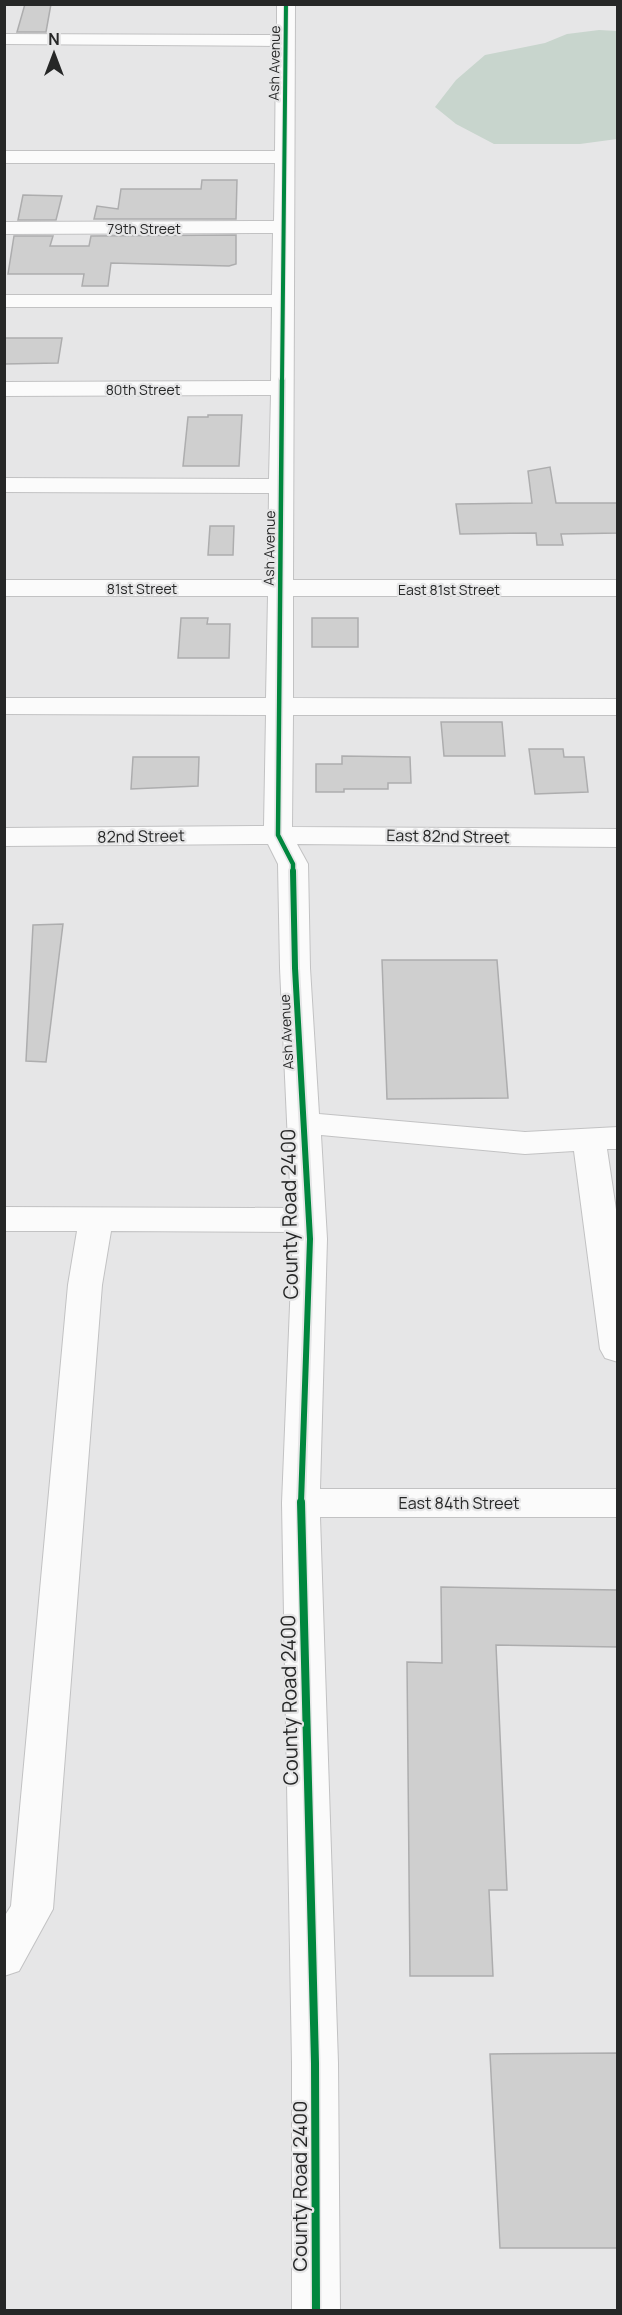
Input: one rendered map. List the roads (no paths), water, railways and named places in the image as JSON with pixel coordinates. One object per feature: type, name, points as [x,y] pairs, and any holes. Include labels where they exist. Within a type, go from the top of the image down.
[{"type":"street","name":"Ash Avenue","points":[[286,4],[278,835],[293,864],[302,1106]]},
{"type":"street","points":[[4,39],[286,41]]},
{"type":"street","points":[[4,157],[285,158]]},
{"type":"street","name":"79th Street","points":[[4,228],[284,227]]},
{"type":"street","points":[[4,301],[283,301]]},
{"type":"street","name":"80th Street","points":[[4,389],[282,388]]},
{"type":"street","points":[[4,485],[281,486]]},
{"type":"street","name":"81st Street","points":[[4,588],[280,590]]},
{"type":"street","name":"East 81st Street","points":[[280,590],[618,588]]},
{"type":"street","points":[[4,706],[618,706]]},
{"type":"street","name":"82nd Street","points":[[4,837],[278,835]]},
{"type":"street","name":"East 82nd Street","points":[[278,835],[618,838]]},
{"type":"street","points":[[302,1106],[525,1143],[603,1139],[618,1348]]},
{"type":"street","name":"County Road 2400","points":[[302,1106],[309,1220],[301,1503],[315,2063],[316,2310]]},
{"type":"street","points":[[4,1220],[309,1220]]},
{"type":"street","points":[[4,1957],[32,1908],[84,1285],[96,1220]]},
{"type":"street","name":"East 84th Street","points":[[301,1503],[618,1503]]}]
